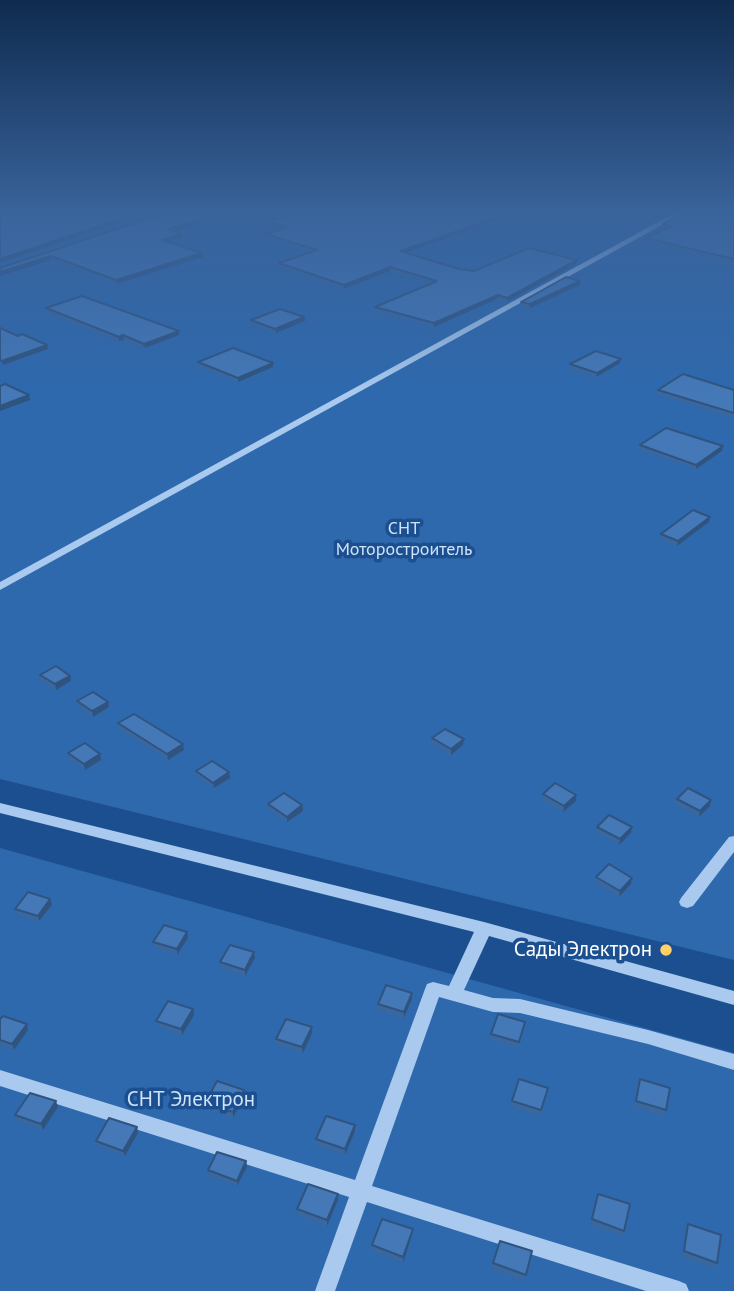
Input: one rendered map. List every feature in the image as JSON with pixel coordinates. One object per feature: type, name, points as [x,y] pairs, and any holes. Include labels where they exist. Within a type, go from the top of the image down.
[{"type":"street","points":[[0,587],[576,270]]},
{"type":"street","points":[[0,808],[484,929],[734,998]]},
{"type":"street","points":[[687,902],[734,841]]},
{"type":"street","points":[[454,994],[484,929]]},
{"type":"street","points":[[325,1291],[433,989],[493,1005],[533,1009],[648,1037],[734,1062]]},
{"type":"lane","points":[[0,1078],[679,1291]]},
{"type":"green space","name":"СНТ Моторостроитель","points":[[0,270],[734,270],[734,960],[0,779]]},
{"type":"green space","name":"СНТ Электрон","points":[[0,848],[734,1053],[734,1291],[0,1291]]},
{"type":"building","points":[[90,270],[147,270],[116,280]]},
{"type":"building","points":[[300,270],[382,270],[344,285]]},
{"type":"building","points":[[401,270],[558,270],[507,298],[498,295],[434,323],[375,307],[437,281]]},
{"type":"building","points":[[566,277],[580,281],[530,304],[521,302]]},
{"type":"building","points":[[82,296],[179,331],[144,344],[46,308]]},
{"type":"building","points":[[280,309],[304,317],[275,329],[251,320]]},
{"type":"building","points":[[0,328],[18,336],[22,334],[47,345],[2,361]]},
{"type":"building","points":[[233,348],[273,363],[238,378],[198,362]]},
{"type":"building","points":[[596,351],[621,359],[597,373],[570,364]]},
{"type":"building","points":[[683,374],[734,390],[734,413],[658,390]]},
{"type":"building","points":[[5,384],[29,395],[0,406],[0,386]]},
{"type":"building","points":[[666,428],[723,446],[696,465],[640,445]]},
{"type":"building","points":[[693,510],[710,517],[678,541],[661,534]]},
{"type":"building","points":[[56,666],[70,676],[55,684],[40,675]]},
{"type":"building","points":[[93,692],[108,702],[92,711],[77,701]]},
{"type":"building","points":[[134,714],[183,744],[167,754],[118,723]]},
{"type":"building","points":[[445,729],[464,739],[451,749],[432,738]]},
{"type":"building","points":[[85,743],[100,754],[84,764],[68,753]]},
{"type":"building","points":[[212,761],[229,772],[213,783],[196,771]]},
{"type":"building","points":[[555,783],[576,795],[564,806],[543,794]]},
{"type":"building","points":[[688,788],[711,800],[700,811],[677,799]]},
{"type":"building","points":[[284,793],[302,805],[287,817],[268,804]]},
{"type":"building","points":[[609,815],[632,827],[620,839],[597,827]]},
{"type":"building","points":[[609,864],[632,878],[620,891],[596,877]]},
{"type":"building","points":[[28,892],[50,899],[38,916],[15,909]]},
{"type":"building","points":[[164,925],[187,932],[177,949],[153,942]]},
{"type":"building","points":[[230,945],[254,952],[245,970],[220,962]]},
{"type":"building","points":[[386,985],[412,993],[404,1012],[378,1004]]},
{"type":"building","points":[[168,1001],[193,1009],[181,1029],[156,1021]]},
{"type":"building","points":[[498,1014],[525,1022],[519,1042],[491,1034]]},
{"type":"building","points":[[3,1016],[27,1024],[12,1044],[0,1040],[0,1019]]},
{"type":"building","points":[[286,1019],[312,1027],[302,1047],[276,1039]]},
{"type":"building","points":[[519,1079],[548,1088],[541,1110],[512,1101]]},
{"type":"building","points":[[640,1079],[670,1088],[666,1110],[636,1101]]},
{"type":"building","points":[[217,1081],[244,1090],[233,1112],[205,1103]]},
{"type":"building","points":[[30,1093],[56,1101],[41,1124],[15,1115]]},
{"type":"building","points":[[326,1116],[355,1125],[345,1149],[316,1139]]},
{"type":"building","points":[[109,1118],[137,1127],[123,1151],[96,1141]]},
{"type":"building","points":[[217,1152],[246,1161],[237,1181],[208,1170]]},
{"type":"building","points":[[308,1184],[338,1194],[327,1220],[297,1209]]},
{"type":"building","points":[[598,1194],[630,1204],[624,1231],[592,1219]]},
{"type":"building","points":[[382,1219],[413,1229],[403,1257],[372,1245]]},
{"type":"building","points":[[688,1224],[721,1235],[717,1263],[684,1251]]},
{"type":"building","points":[[500,1241],[532,1251],[526,1275],[493,1263]]},
{"type":"place","name":"Сады Электрон","points":[[666,950]]}]
